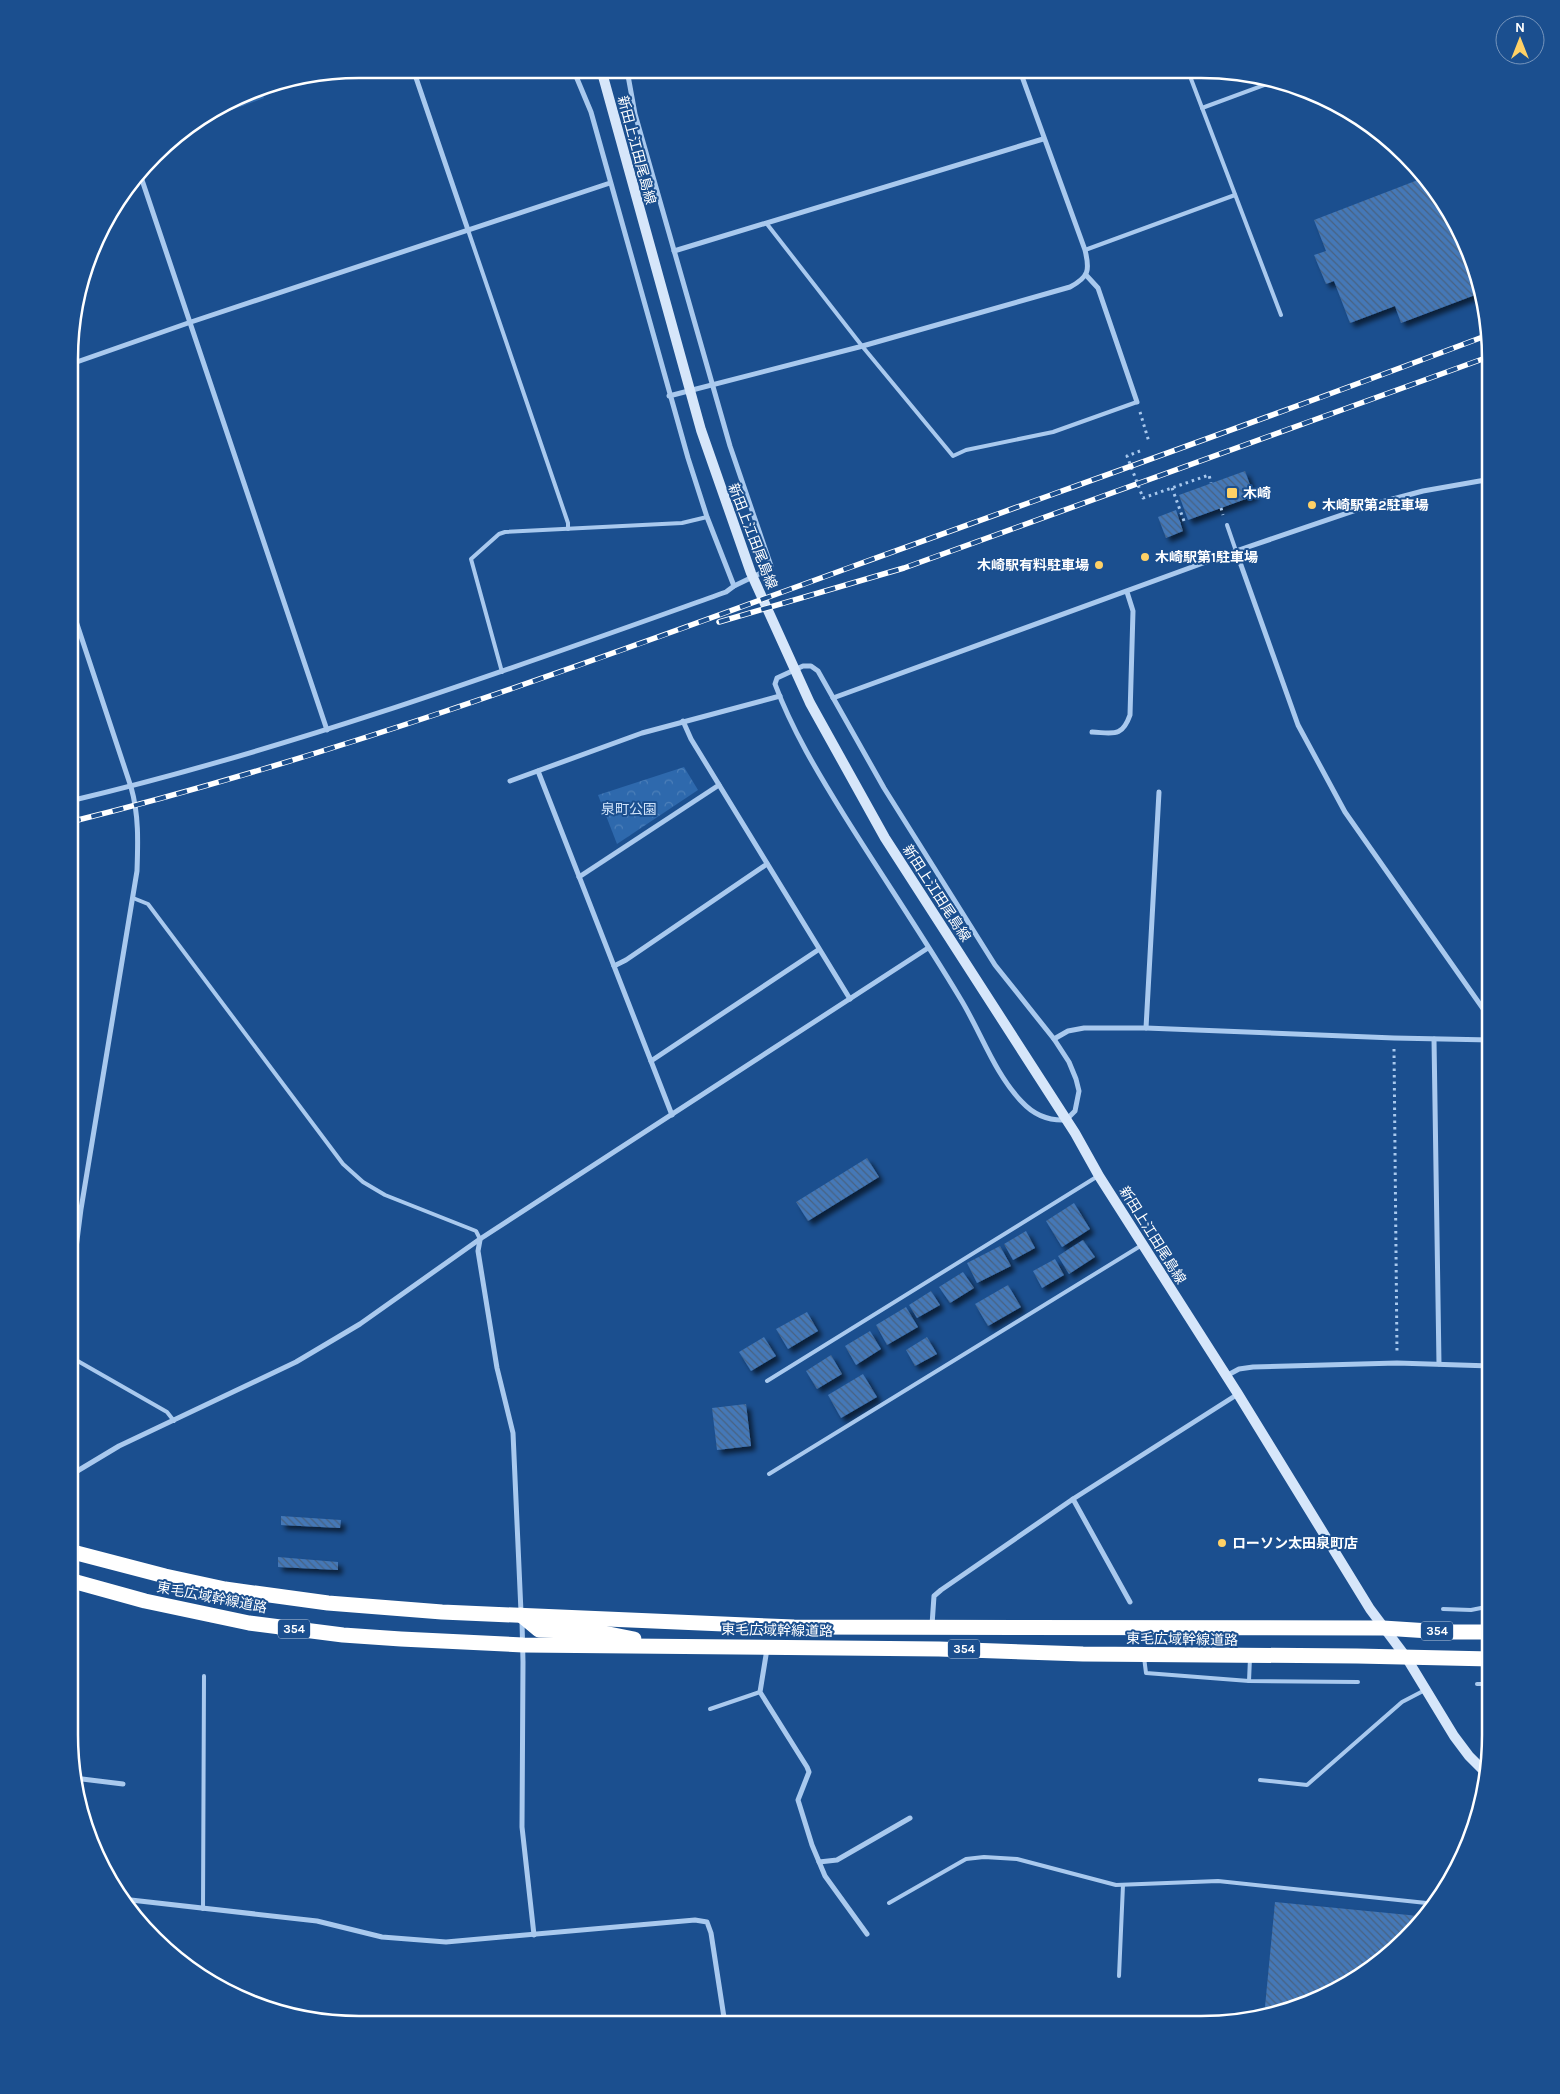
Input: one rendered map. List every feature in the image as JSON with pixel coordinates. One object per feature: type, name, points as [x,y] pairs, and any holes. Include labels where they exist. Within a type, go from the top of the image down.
[{"type":"highway","name":"東毛広域幹線道路","points":[[78,1554],[225,1589],[387,1609],[794,1627],[1383,1628],[1482,1632]]},
{"type":"highway","name":"東毛広域幹線道路","points":[[78,1582],[145,1601],[266,1625],[343,1635],[401,1639],[523,1645],[939,1648],[1144,1655],[1482,1659]]},
{"type":"highway","points":[[521,1615],[539,1630],[599,1632],[630,1638],[649,1645]]},
{"type":"main road","name":"新田上江田尾島線","points":[[602,78],[707,450],[748,566],[810,703],[884,838],[1066,1120],[1142,1245],[1238,1394],[1383,1628],[1406,1657],[1454,1736],[1481,1767]]},
{"type":"street","points":[[416,78],[468,230]]},
{"type":"street","points":[[576,78],[591,112],[669,396],[707,517],[734,586]]},
{"type":"street","points":[[78,799],[131,787],[327,730],[502,672],[726,592],[734,586],[769,570],[772,566],[730,446],[712,385],[635,114],[628,78]]},
{"type":"street","points":[[669,396],[862,346],[1070,287],[1082,280],[1086,275],[1088,263],[1085,250],[1022,78]]},
{"type":"street","points":[[674,251],[1044,139]]},
{"type":"street","points":[[142,180],[327,730]]},
{"type":"street","points":[[78,362],[190,322],[610,183]]},
{"type":"street","points":[[1086,275],[1098,288],[1137,402]]},
{"type":"street","points":[[833,698],[1236,551],[1374,504],[1423,491],[1482,481]]},
{"type":"street","points":[[1236,551],[1298,725],[1345,812],[1482,1007]]},
{"type":"street","points":[[1092,732],[1117,733],[1125,728],[1130,715],[1133,611],[1127,592]]},
{"type":"street","points":[[78,627],[137,806],[139,833],[137,872],[78,1232]]},
{"type":"street","points":[[803,666],[811,666],[818,671],[833,698],[884,788],[996,965],[1054,1039],[1069,1062],[1079,1091],[1075,1111],[1066,1120],[1050,1120],[1029,1109],[1011,1088],[990,1055],[961,999],[820,776],[775,684],[777,678],[803,666]]},
{"type":"street","points":[[510,781],[642,733],[780,696]]},
{"type":"street","points":[[683,721],[691,739],[719,786],[818,950],[850,999]]},
{"type":"street","points":[[538,771],[672,1115]]},
{"type":"street","points":[[579,878],[719,786]]},
{"type":"street","points":[[1146,1028],[1159,792]]},
{"type":"street","points":[[614,966],[626,960],[767,864]]},
{"type":"street","points":[[78,1471],[119,1446],[296,1362],[360,1324],[480,1239],[928,948]]},
{"type":"street","points":[[651,1061],[818,950]]},
{"type":"street","points":[[1054,1039],[1068,1031],[1084,1028],[1146,1028],[1482,1040]]},
{"type":"street","points":[[1434,1039],[1439,1364]]},
{"type":"street","points":[[480,1239],[478,1251],[488,1322],[513,1434],[523,1645],[522,1827],[534,1935]]},
{"type":"street","points":[[1226,1376],[1240,1369],[1253,1367],[1397,1363],[1482,1366]]},
{"type":"street","points":[[932,1628],[934,1596],[1073,1500],[1238,1394]]},
{"type":"street","points":[[1073,1500],[1130,1602]]},
{"type":"street","points":[[767,1646],[760,1692],[808,1767],[809,1772],[798,1800],[799,1806],[825,1876],[866,1934]]},
{"type":"street","points":[[81,1779],[123,1784]]},
{"type":"street","points":[[819,1862],[837,1860],[910,1818]]},
{"type":"street","points":[[131,1900],[317,1921],[382,1937],[446,1942],[695,1920],[707,1922],[711,1933],[724,2016]]},
{"type":"lane","points":[[1191,78],[1280,315]]},
{"type":"lane","points":[[1202,108],[1264,85]]},
{"type":"lane","points":[[1085,250],[1235,195]]},
{"type":"lane","points":[[767,224],[862,346],[953,456],[966,450],[1053,432],[1137,402]]},
{"type":"lane","points":[[468,230],[565,513],[568,529]]},
{"type":"lane","points":[[502,672],[471,559],[499,534],[682,523],[707,517]]},
{"type":"lane","points":[[1227,525],[1236,551]]},
{"type":"lane","points":[[133,898],[148,904],[342,1164],[363,1182],[386,1195],[476,1232],[480,1239]]},
{"type":"lane","points":[[767,1382],[1099,1176]]},
{"type":"lane","points":[[769,1474],[1142,1245]]},
{"type":"lane","points":[[78,1361],[167,1412],[174,1421]]},
{"type":"lane","points":[[1443,1609],[1471,1610],[1482,1608]]},
{"type":"lane","points":[[1144,1655],[1146,1673],[1249,1681],[1358,1682]]},
{"type":"lane","points":[[1249,1681],[1250,1656]]},
{"type":"lane","points":[[203,1909],[204,1676]]},
{"type":"lane","points":[[1476,1684],[1482,1684]]},
{"type":"lane","points":[[1260,1780],[1299,1786],[1307,1785],[1402,1702],[1425,1690]]},
{"type":"lane","points":[[710,1709],[760,1692]]},
{"type":"lane","points":[[889,1903],[960,1862],[974,1857],[1017,1860],[1123,1885],[1218,1881],[1427,1903]]},
{"type":"lane","points":[[1119,1976],[1123,1885]]},
{"type":"path","points":[[1137,402],[1149,442]]},
{"type":"path","points":[[1140,451],[1128,456],[1143,498],[1209,475],[1212,483]]},
{"type":"path","points":[[1172,488],[1184,521],[1180,522]]},
{"type":"path","points":[[1394,1038],[1397,1363]]},
{"type":"green space","points":[[263,94],[264,98],[219,114]]},
{"type":"green space","name":"泉町公園","points":[[684,767],[698,790],[617,844],[598,795]]},
{"type":"building","points":[[1418,180],[1435,202],[1454,234],[1468,268],[1475,295],[1401,323],[1395,306],[1350,323],[1334,281],[1326,284],[1314,255],[1326,251],[1314,220]]},
{"type":"building","points":[[1245,471],[1254,496],[1188,520],[1179,495]]},
{"type":"building","points":[[1176,510],[1183,531],[1166,538],[1158,517]]},
{"type":"building","points":[[867,1158],[879,1177],[808,1221],[796,1202]]},
{"type":"building","points":[[1074,1203],[1090,1229],[1062,1247],[1046,1221]]},
{"type":"building","points":[[1026,1231],[1035,1248],[1013,1260],[1004,1244]]},
{"type":"building","points":[[1083,1240],[1095,1257],[1069,1274],[1058,1256]]},
{"type":"building","points":[[1000,1246],[1011,1266],[977,1283],[967,1263]]},
{"type":"building","points":[[1055,1259],[1064,1275],[1042,1288],[1033,1271]]},
{"type":"building","points":[[963,1272],[974,1288],[950,1303],[939,1287]]},
{"type":"building","points":[[1008,1285],[1021,1307],[988,1326],[975,1304]]},
{"type":"building","points":[[931,1291],[940,1305],[917,1318],[909,1305]]},
{"type":"building","points":[[906,1307],[918,1327],[887,1345],[876,1325]]},
{"type":"building","points":[[807,1312],[818,1331],[788,1349],[776,1329]]},
{"type":"building","points":[[870,1331],[881,1349],[856,1365],[845,1346]]},
{"type":"building","points":[[764,1337],[776,1356],[751,1371],[739,1352]]},
{"type":"building","points":[[927,1337],[937,1354],[915,1366],[906,1350]]},
{"type":"building","points":[[831,1355],[842,1374],[817,1389],[806,1371]]},
{"type":"building","points":[[863,1374],[877,1397],[841,1418],[828,1395]]},
{"type":"building","points":[[746,1404],[751,1446],[717,1450],[712,1408]]},
{"type":"building","points":[[281,1516],[341,1520],[340,1528],[281,1525]]},
{"type":"building","points":[[278,1557],[338,1562],[338,1570],[278,1567]]},
{"type":"building","points":[[1275,1902],[1417,1916],[1387,1947],[1342,1979],[1292,2002],[1265,2009]]},
{"type":"railway","points":[[78,820],[268,768],[561,672],[1482,337]]},
{"type":"railway","points":[[719,622],[904,568],[1482,359]]},
{"type":"place","name":"木崎","points":[[1232,493]]},
{"type":"place","name":"木崎駅第2駐車場","points":[[1312,505]]},
{"type":"place","name":"木崎駅第1駐車場","points":[[1145,557]]},
{"type":"place","name":"木崎駅有料駐車場","points":[[1099,565]]},
{"type":"place","name":"ローソン太田泉町店","points":[[1222,1543]]}]
